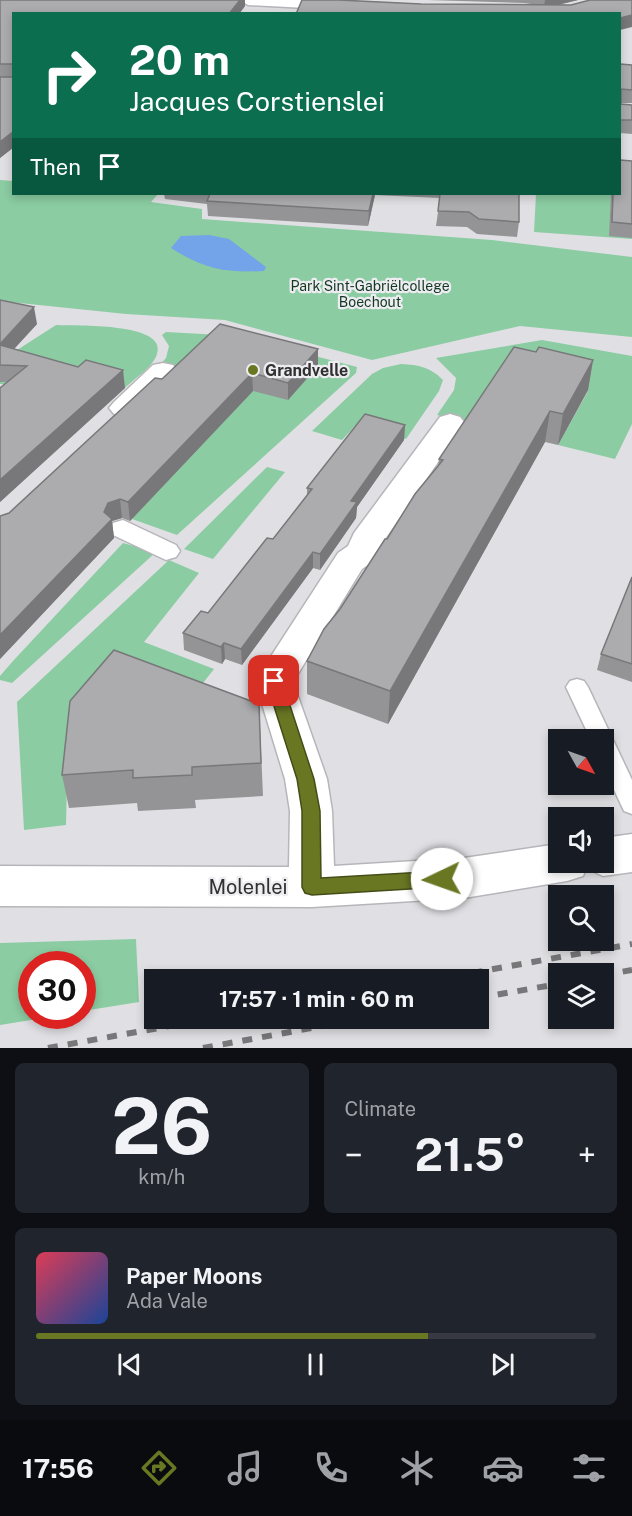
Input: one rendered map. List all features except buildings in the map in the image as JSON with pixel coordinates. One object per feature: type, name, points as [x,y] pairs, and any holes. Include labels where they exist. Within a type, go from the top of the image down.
[{"type":"street","points":[[248,0],[365,6]]},
{"type":"street","points":[[104,426],[163,371]]},
{"type":"street","points":[[312,887],[311,811],[306,779],[274,681],[350,561],[363,552],[366,541],[450,423]]},
{"type":"street","points":[[123,529],[166,551]]},
{"type":"street","points":[[614,855],[632,853]]},
{"type":"street","name":"Molenlei","points":[[0,886],[312,887],[464,878],[548,865]]},
{"type":"lane","points":[[577,687],[596,729]]},
{"type":"lane","points":[[614,766],[632,804]]},
{"type":"green space","name":"Park Sint-Gabriëlcollege Boechout","points":[[0,180],[12,181],[12,195],[157,195],[151,202],[202,209],[202,219],[492,240],[632,257],[632,337],[520,326],[372,360],[225,320],[126,314],[0,301]]},
{"type":"green space","points":[[632,184],[632,239],[534,232],[536,195],[621,195]]},
{"type":"green space","points":[[56,325],[99,326],[135,331],[148,336],[157,344],[157,354],[148,368],[125,388],[0,384],[0,361]]},
{"type":"green space","points":[[166,332],[239,336],[357,367],[356,373],[177,535],[132,519],[189,373],[160,365],[166,358],[169,346],[162,335]]},
{"type":"green space","points":[[542,340],[632,356],[632,424],[615,459],[558,445],[588,391],[529,441],[437,415],[454,390],[456,378],[436,358]]},
{"type":"green space","points":[[401,364],[424,367],[443,380],[439,391],[406,439],[356,425],[342,440],[312,431],[372,374],[383,368]]},
{"type":"green space","points":[[267,467],[285,472],[213,559],[184,549]]},
{"type":"green space","points":[[123,543],[156,552],[12,683],[0,680],[0,676],[13,661]]},
{"type":"green space","points":[[169,560],[199,573],[144,642],[214,669],[188,702],[68,735],[66,825],[24,830],[17,702]]},
{"type":"green space","points":[[136,939],[139,1002],[96,1009],[96,951],[18,951],[18,1022],[0,1025],[0,943]]},
{"type":"water","points":[[209,235],[229,239],[266,267],[264,271],[215,268],[194,261],[171,248],[181,236]]},
{"type":"railway","points":[[489,970],[632,944]]},
{"type":"railway","points":[[614,973],[632,970]]},
{"type":"railway","points":[[489,996],[548,986]]},
{"type":"railway","points":[[48,1048],[153,1029]]},
{"type":"railway","points":[[203,1048],[306,1029]]},
{"type":"place","name":"Grandvelle","points":[[253,370]]},
{"type":"route","points":[[274,681],[306,779],[311,811],[312,887],[442,879]]}]
